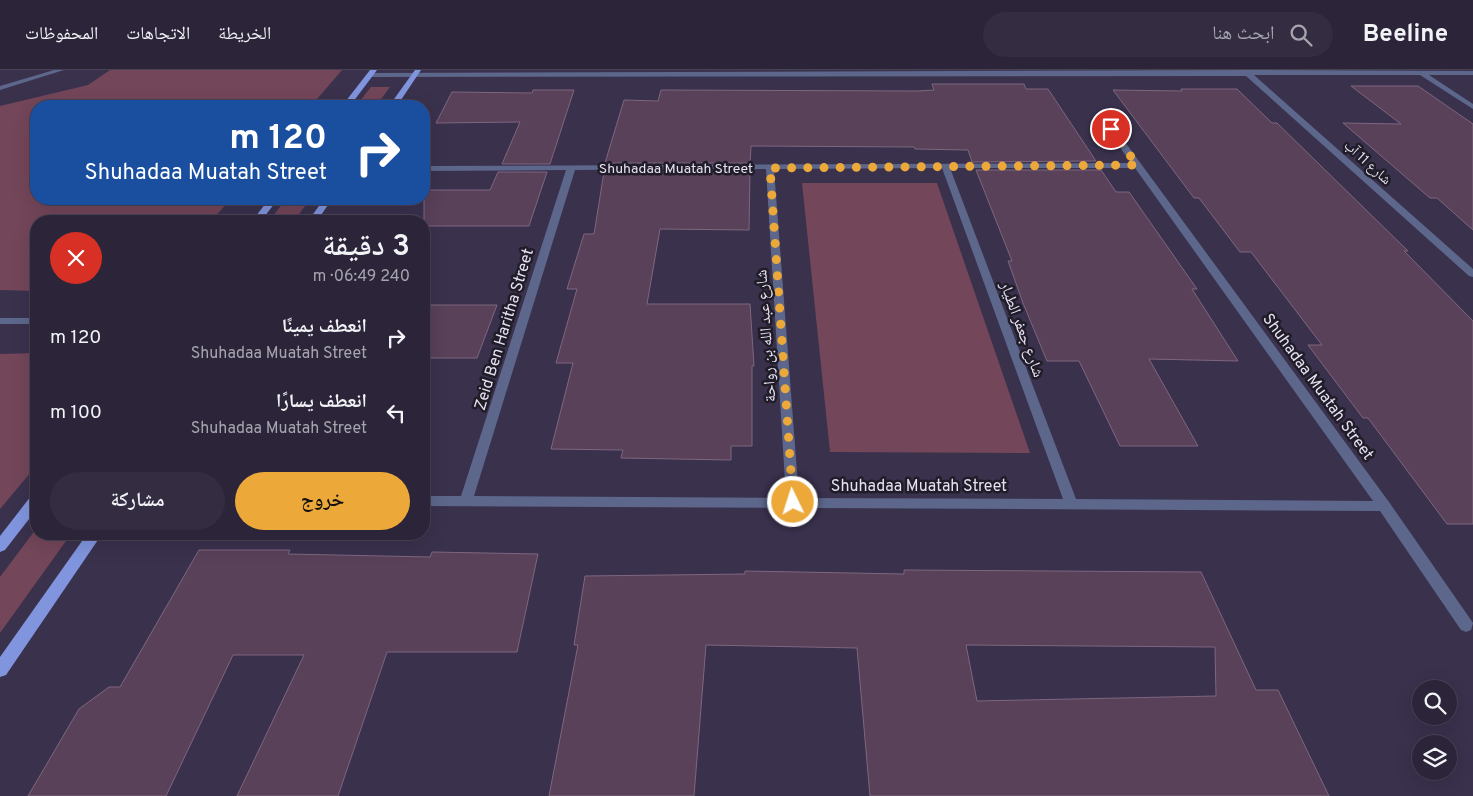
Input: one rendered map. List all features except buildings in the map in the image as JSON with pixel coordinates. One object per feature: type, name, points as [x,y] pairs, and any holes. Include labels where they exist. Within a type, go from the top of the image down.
[{"type":"main road","points":[[351,100],[372,72]]},
{"type":"main road","points":[[397,100],[416,72]]},
{"type":"main road","points":[[261,215],[269,205]]},
{"type":"main road","points":[[0,546],[30,508]]},
{"type":"main road","points":[[0,670],[91,540]]},
{"type":"street","points":[[0,88],[61,70]]},
{"type":"street","points":[[372,72],[1473,73]]},
{"type":"street","name":"شارع 11 آب","points":[[1246,72],[1473,274]]},
{"type":"street","points":[[1420,72],[1473,107]]},
{"type":"street","name":"Shuhadaa Muatah Street","points":[[1111,129],[1384,506],[1466,625]]},
{"type":"street","name":"Shuhadaa Muatah Street","points":[[430,168],[1137,165]]},
{"type":"street","name":"شارع جعفر الطيار","points":[[945,166],[1071,503]]},
{"type":"street","name":"Zeid Ben Haritha Street","points":[[466,501],[571,168]]},
{"type":"street","name":"شارع عبد الله بن رواحة","points":[[770,168],[793,502]]},
{"type":"street","points":[[0,321],[30,321]]},
{"type":"street","name":"Shuhadaa Muatah Street","points":[[430,501],[1384,506]]},
{"type":"shaded area","points":[[110,70],[342,70],[316,100],[30,100],[30,205],[226,205],[216,215],[30,215],[30,291],[0,290],[0,106],[88,85]]},
{"type":"shaded area","points":[[371,87],[390,87],[380,100],[361,100]]},
{"type":"shaded area","points":[[802,183],[937,183],[1030,453],[830,452]]},
{"type":"shaded area","points":[[281,205],[306,205],[298,215],[274,215]]},
{"type":"shaded area","points":[[30,353],[30,473],[0,509],[0,354]]},
{"type":"shaded area","points":[[30,537],[30,540],[67,540],[0,633],[0,577]]},
{"type":"route","points":[[793,502],[770,168],[1137,165],[1111,129]]}]
